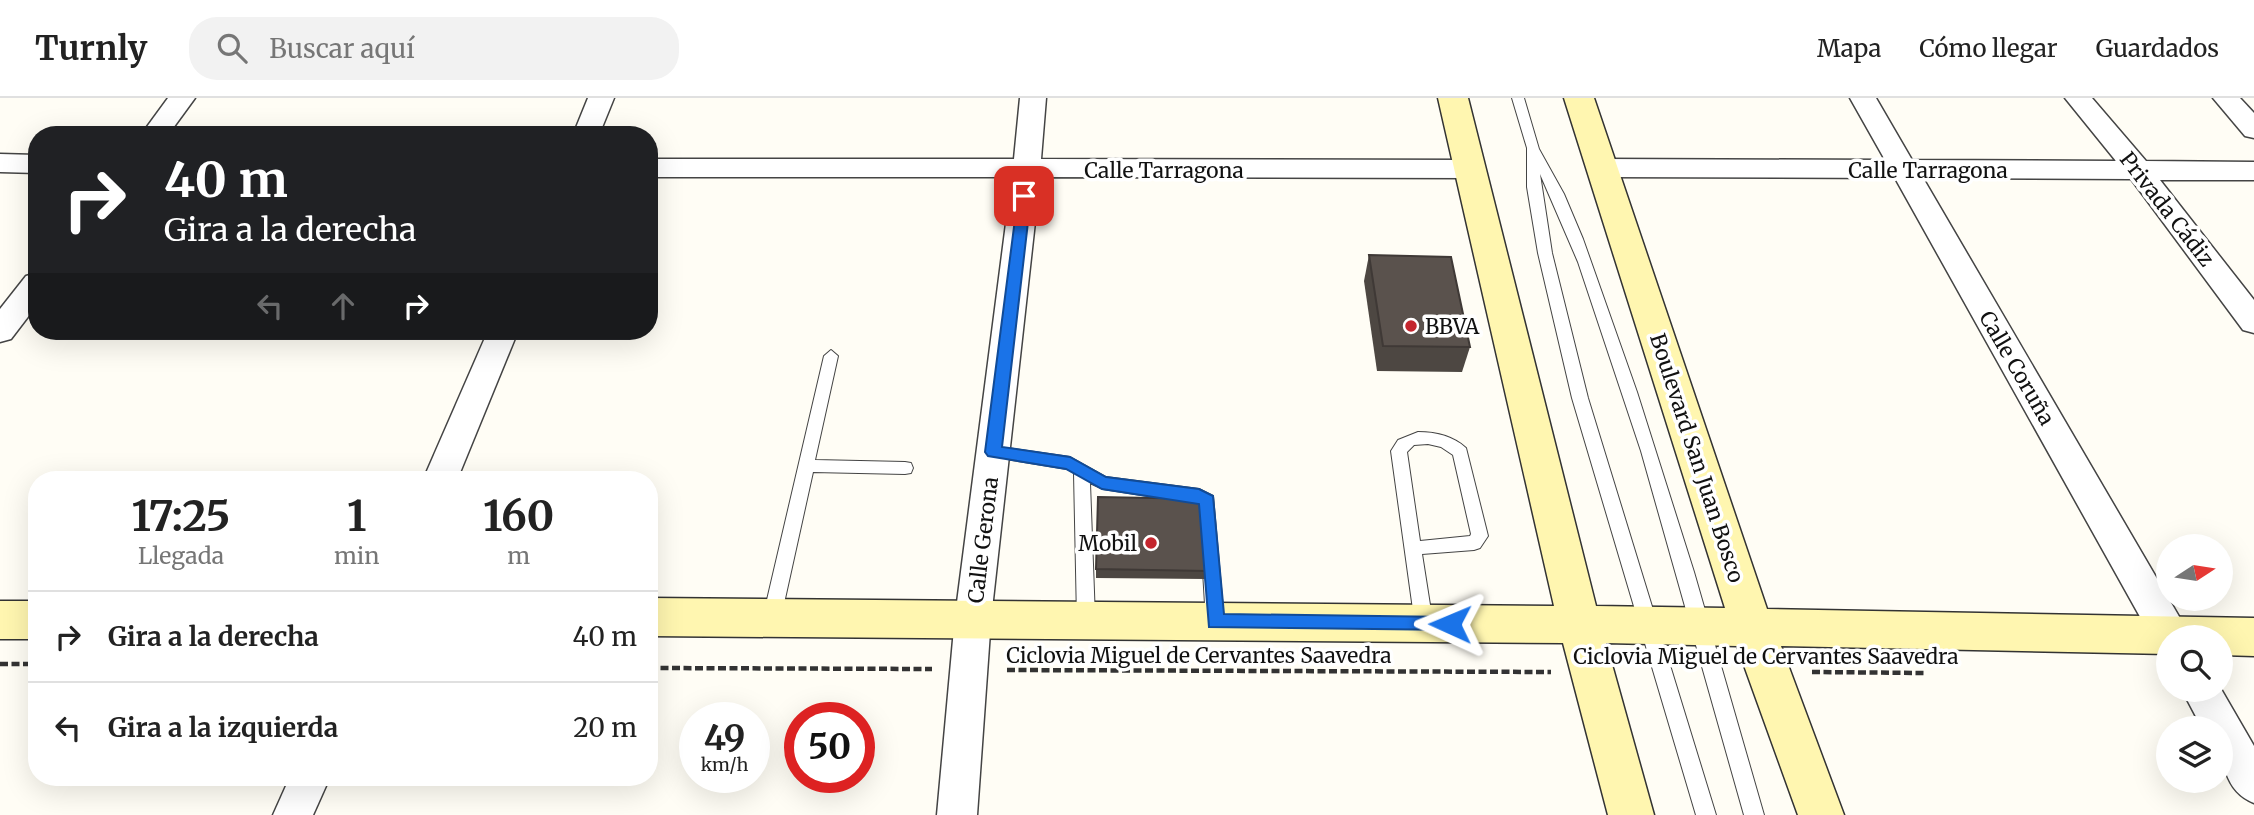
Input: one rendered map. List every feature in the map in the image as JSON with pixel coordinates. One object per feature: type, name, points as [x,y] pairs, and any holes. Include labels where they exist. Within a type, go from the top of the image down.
[{"type":"street","points":[[161,126],[182,98]]},
{"type":"street","points":[[590,126],[601,98]]},
{"type":"street","name":"Calle Gerona","points":[[957,815],[973,618],[1027,170],[1033,98]]},
{"type":"street","points":[[1453,98],[1580,626],[1631,815]]},
{"type":"street","name":"Boulevard San Juan Bosco","points":[[1579,98],[1752,627],[1821,815]]},
{"type":"street","name":"Calle Coruña","points":[[1863,98],[2164,625]]},
{"type":"street","name":"Privada Cádiz","points":[[2078,98],[2138,170],[2254,322]]},
{"type":"street","points":[[2226,98],[2254,130]]},
{"type":"street","points":[[0,163],[28,164]]},
{"type":"street","name":"Calle Tarragona","points":[[658,168],[1470,169]]},
{"type":"street","name":"Calle Tarragona","points":[[1603,168],[2254,171]]},
{"type":"street","points":[[0,331],[28,295]]},
{"type":"street","points":[[444,471],[499,340]]},
{"type":"street","points":[[658,617],[1648,625],[2156,636]]},
{"type":"street","points":[[0,620],[28,620]]},
{"type":"street","points":[[2233,637],[2254,637]]},
{"type":"street","points":[[2208,702],[2254,784]]},
{"type":"street","points":[[293,815],[306,786]]},
{"type":"lane","points":[[1518,98],[1533,148],[1553,181],[1573,231],[1632,398],[1754,815]]},
{"type":"lane","points":[[1533,148],[1534,187],[1545,253],[1580,398],[1706,815]]},
{"type":"lane","points":[[772,617],[831,356]]},
{"type":"lane","points":[[1415,548],[1465,545],[1474,543],[1480,536],[1460,452],[1454,443],[1443,439],[1408,440],[1399,451],[1424,624]]},
{"type":"lane","points":[[993,452],[1070,463],[1102,483],[1199,496],[1207,501],[1215,621]]},
{"type":"lane","points":[[807,466],[905,468]]},
{"type":"lane","points":[[1082,471],[1086,619]]},
{"type":"path","points":[[0,664],[28,664]]},
{"type":"path","name":"Ciclovia Miguel de Cervantes Saavedra","points":[[658,668],[1593,672]]},
{"type":"path","name":"Ciclovia Miguel de Cervantes Saavedra","points":[[1768,672],[1934,673]]},
{"type":"building","name":"BBVA","points":[[1369,255],[1451,257],[1470,347],[1383,346]]},
{"type":"building","name":"Mobil","points":[[1098,497],[1205,499],[1207,571],[1096,569]]},
{"type":"place","name":"BBVA","points":[[1411,326]]},
{"type":"place","name":"Mobil","points":[[1151,543]]},
{"type":"route","points":[[1024,196],[993,452],[1070,463],[1102,483],[1199,496],[1207,501],[1210,509],[1215,621],[1450,624]]}]
